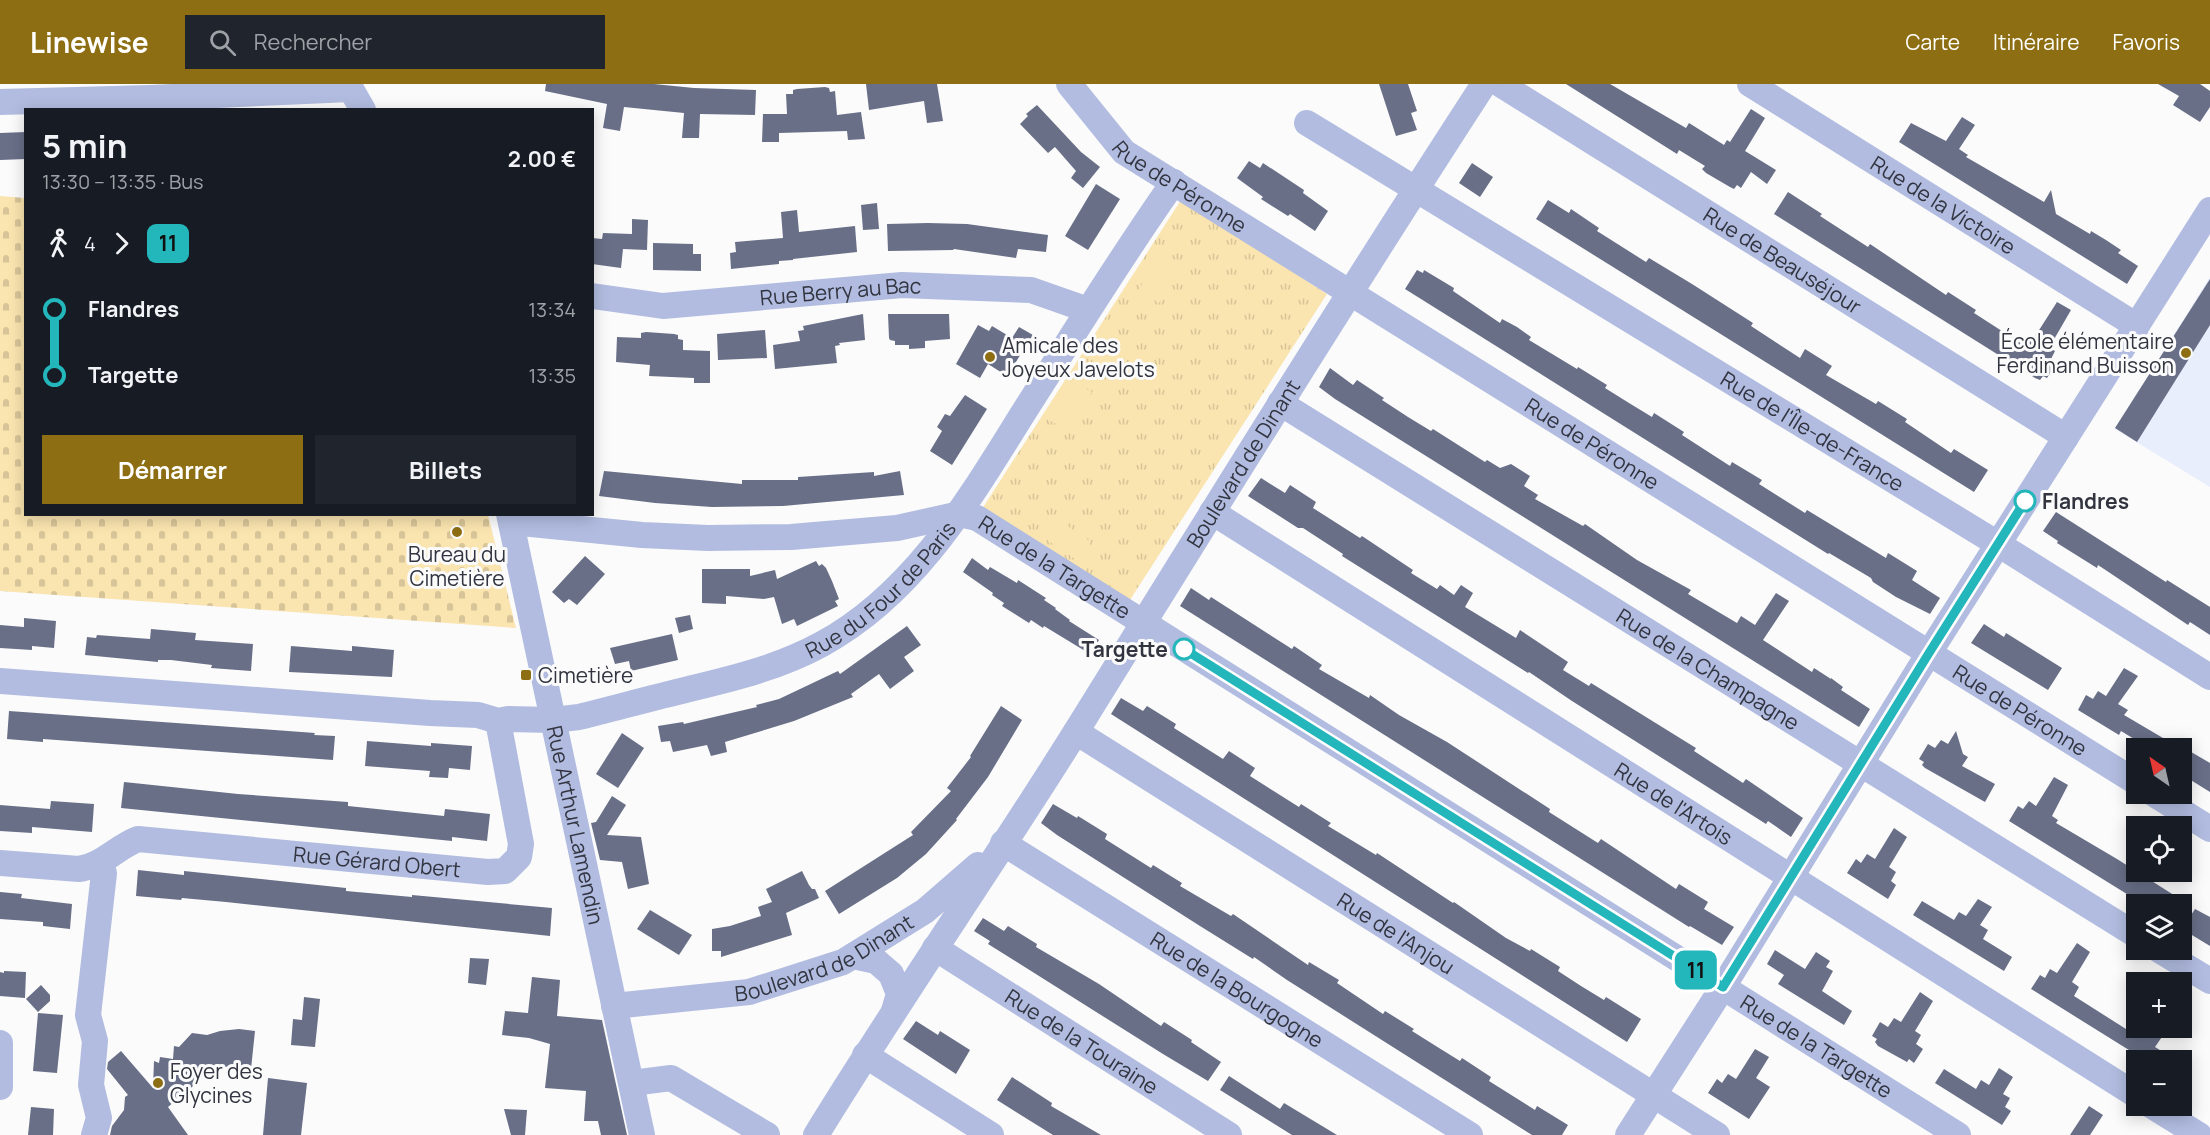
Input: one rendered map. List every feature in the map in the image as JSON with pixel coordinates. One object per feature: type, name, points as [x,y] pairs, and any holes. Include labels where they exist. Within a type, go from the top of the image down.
[{"type":"street","name":"Rue de Péronne","points":[[1069,84],[1124,152],[2126,776]]},
{"type":"street","name":"Boulevard de Dinant","points":[[816,1135],[865,1055],[1076,732],[1142,622],[1349,292],[1484,84]]},
{"type":"street","name":"Rue de Beauséjour","points":[[1500,84],[2066,437]]},
{"type":"street","name":"Rue de la Victoire","points":[[1750,84],[2137,326]]},
{"type":"street","points":[[0,102],[354,94]]},
{"type":"street","name":"Rue de l'Île-de-France","points":[[1306,123],[1998,544],[2210,677]]},
{"type":"street","name":"Rue du Four de Paris","points":[[553,720],[579,717],[751,674],[783,663],[823,644],[891,594],[960,514],[1088,310],[1174,182]]},
{"type":"street","points":[[1628,1135],[1723,987],[1929,653],[2210,210]]},
{"type":"street","name":"Rue Berry au Bac","points":[[594,296],[663,306],[902,285],[1031,290],[1088,310]]},
{"type":"street","name":"Rue de la Champagne","points":[[1280,403],[2126,929]]},
{"type":"street","name":"Rue de l'Artois","points":[[1212,512],[2126,1089]]},
{"type":"street","name":"Rue de la Targette","points":[[510,518],[642,535],[720,538],[790,537],[897,528],[960,514],[977,518],[1958,1135]]},
{"type":"street","name":"Rue Arthur Lamendin","points":[[510,518],[642,1135]]},
{"type":"street","points":[[0,681],[478,715],[498,721],[507,719],[553,720]]},
{"type":"street","name":"Rue Gérard Obert","points":[[0,863],[79,869],[92,867],[125,844],[138,839],[488,872],[505,871],[519,857],[520,844],[498,721]]},
{"type":"street","name":"Rue de l'Anjou","points":[[1076,732],[1717,1135]]},
{"type":"street","points":[[2170,804],[2210,829]]},
{"type":"street","name":"Boulevard de Dinant","points":[[614,1006],[749,992],[843,962],[925,911],[1004,843]]},
{"type":"street","name":"Rue de la Bourgogne","points":[[1004,843],[1470,1135]]},
{"type":"street","points":[[94,1135],[99,1118],[91,1085],[95,1041],[88,1015],[104,873],[98,863]]},
{"type":"street","name":"Rue de la Touraine","points":[[935,948],[1229,1135]]},
{"type":"street","points":[[853,956],[876,961],[891,974],[899,994],[894,1011]]},
{"type":"street","points":[[2175,960],[2210,981]]},
{"type":"street","points":[[0,1043],[0,1087]]},
{"type":"street","points":[[865,1055],[991,1135]]},
{"type":"street","points":[[632,1083],[671,1078],[767,1135]]},
{"type":"street","points":[[2168,1116],[2199,1135]]},
{"type":"shaded area","name":"École élémentaire Ferdinand Buisson","points":[[2210,277],[2210,487],[2115,429]]},
{"type":"green space","points":[[0,196],[24,198],[24,516],[488,516],[516,628],[0,591]]},
{"type":"green space","points":[[1181,200],[1327,294],[1128,603],[982,509]]},
{"type":"green space","points":[[1157,260],[1178,273],[1159,303],[1138,290]]},
{"type":"green space","points":[[1073,381],[1092,392],[1068,431],[1049,420]]},
{"type":"green space","points":[[1053,516],[1091,542],[1078,561],[1040,535]]},
{"type":"building","points":[[546,84],[654,84],[756,90],[755,115],[700,114],[699,138],[682,138],[684,113],[624,107],[620,131],[603,128],[607,104],[545,91]]},
{"type":"building","points":[[866,84],[937,84],[943,121],[927,123],[924,101],[869,110]]},
{"type":"building","points":[[1379,84],[1408,84],[1417,111],[1411,113],[1417,130],[1396,136]]},
{"type":"building","points":[[1566,84],[1610,84],[1686,128],[1689,123],[1724,145],[1727,140],[1730,142],[1751,109],[1765,118],[1745,151],[1776,170],[1767,184],[1751,172],[1741,188],[1737,185],[1734,189],[1706,173],[1702,169],[1705,166],[1679,150],[1677,154]]},
{"type":"building","points":[[2158,84],[2200,84],[2210,91],[2210,107],[2200,122],[2173,105],[2179,96]]},
{"type":"building","points":[[829,88],[830,92],[835,91],[837,115],[861,112],[865,139],[848,140],[847,131],[779,133],[779,142],[762,142],[763,114],[787,114],[786,94],[793,94],[793,90]]},
{"type":"building","points":[[1037,105],[1081,152],[1100,167],[1083,188],[1071,178],[1076,171],[1055,147],[1048,153],[1020,124],[1028,116],[1026,114]]},
{"type":"building","points":[[1962,117],[1975,125],[1959,149],[1968,155],[1966,157],[2044,202],[2051,190],[2056,214],[2090,234],[2091,231],[2106,240],[2121,250],[2118,253],[2138,266],[2127,284],[1899,142],[1911,123],[1946,141]]},
{"type":"building","points":[[24,132],[24,159],[0,160],[0,133]]},
{"type":"building","points":[[1249,161],[1260,168],[1263,163],[1304,190],[1303,193],[1328,211],[1315,231],[1290,214],[1288,216],[1261,199],[1263,197],[1237,178]]},
{"type":"building","points":[[1472,163],[1493,177],[1480,197],[1459,183]]},
{"type":"building","points":[[1096,184],[1120,199],[1088,250],[1065,236]]},
{"type":"building","points":[[1788,192],[1868,247],[1870,244],[1946,295],[1948,292],[1976,310],[1974,313],[2022,344],[2028,335],[2034,338],[2057,302],[2071,310],[2049,348],[2055,351],[2050,361],[2056,364],[2047,378],[2043,376],[2040,380],[2035,378],[1774,214]]},
{"type":"building","points":[[1548,200],[1569,213],[1571,209],[1599,228],[1597,231],[1646,262],[1649,258],[1692,284],[1753,323],[1751,326],[1800,358],[1805,349],[1832,366],[1826,375],[1876,404],[1878,401],[1907,419],[1905,422],[1951,453],[1954,449],[1988,470],[1974,492],[1536,219]]},
{"type":"building","points":[[877,203],[879,229],[863,230],[861,205]]},
{"type":"building","points":[[797,210],[799,232],[855,226],[857,252],[731,269],[730,253],[736,252],[735,242],[783,238],[781,212]]},
{"type":"building","points":[[632,219],[648,220],[647,250],[623,249],[621,268],[594,264],[594,238],[602,239],[603,233],[632,234]]},
{"type":"building","points":[[887,224],[967,224],[1048,235],[1046,252],[1018,249],[1016,258],[954,249],[888,251]]},
{"type":"building","points":[[653,243],[693,244],[693,254],[701,254],[701,271],[653,270]]},
{"type":"building","points":[[1417,270],[1423,273],[1424,270],[1454,288],[1453,291],[1500,323],[1502,319],[1517,327],[1531,337],[1529,340],[1607,385],[1605,388],[1652,417],[1654,413],[1684,432],[1682,435],[1730,466],[1732,462],[1762,480],[1759,484],[1805,513],[1807,510],[1886,558],[1888,553],[1917,571],[1912,580],[1940,598],[1930,614],[1896,597],[1873,582],[1871,578],[1828,554],[1405,289]]},
{"type":"building","points":[[2210,279],[2210,325],[2137,442],[2115,428]]},
{"type":"building","points":[[863,314],[865,340],[839,343],[840,345],[835,346],[837,363],[775,369],[773,345],[800,341],[798,331],[804,330],[803,326]]},
{"type":"building","points":[[888,314],[949,314],[950,339],[925,341],[925,348],[909,349],[909,345],[895,345],[895,341],[889,338]]},
{"type":"building","name":"Amicale des Joyeux Javelots","points":[[978,325],[989,331],[992,326],[1012,338],[1019,327],[1033,335],[1007,376],[988,364],[980,378],[956,364]]},
{"type":"building","points":[[765,330],[767,358],[718,360],[717,334]]},
{"type":"building","points":[[641,333],[678,335],[678,339],[683,340],[683,350],[710,351],[710,383],[694,383],[694,378],[649,376],[650,365],[616,362],[617,337],[641,338]]},
{"type":"building","points":[[1330,368],[1353,385],[1357,380],[1408,417],[1431,431],[1433,429],[1485,462],[1487,460],[1500,468],[1511,464],[1530,476],[1524,486],[1538,495],[1535,499],[1583,526],[1585,524],[1637,560],[1691,590],[1688,594],[1737,623],[1741,616],[1755,625],[1776,593],[1789,601],[1763,640],[1812,672],[1814,668],[1831,678],[1843,687],[1841,690],[1870,709],[1859,727],[1335,399],[1319,387]]},
{"type":"building","points":[[965,395],[987,409],[952,465],[930,451],[942,431],[937,427],[945,414],[950,416]]},
{"type":"building","points":[[604,471],[742,484],[742,480],[798,480],[798,477],[874,472],[874,476],[900,471],[904,495],[783,506],[712,507],[655,503],[599,496]]},
{"type":"building","points":[[1261,478],[1285,493],[1290,485],[1316,502],[1313,508],[1360,538],[1362,536],[1413,570],[1411,573],[1437,589],[1440,585],[1454,595],[1461,585],[1473,593],[1465,607],[1516,638],[1520,630],[1568,662],[1563,670],[1589,686],[1591,683],[1696,748],[1694,751],[1743,783],[1746,779],[1803,818],[1791,837],[1768,821],[1766,824],[1529,672],[1342,556],[1343,554],[1303,528],[1298,528],[1248,496]]},
{"type":"building","points":[[2056,512],[2166,582],[2167,580],[2210,607],[2210,635],[2190,622],[2188,625],[2098,565],[2097,568],[2057,543],[2058,541],[2043,531]]},
{"type":"building","points":[[585,556],[605,574],[577,605],[569,599],[564,603],[552,592]]},
{"type":"building","points":[[972,558],[988,570],[990,567],[1017,583],[1018,580],[1046,598],[1044,600],[1069,621],[1099,640],[1090,654],[1044,626],[1043,628],[1031,620],[1029,623],[1002,606],[1004,603],[992,595],[993,593],[963,572]]},
{"type":"building","points":[[816,561],[819,566],[822,564],[826,568],[839,599],[835,601],[838,606],[797,626],[794,619],[782,624],[774,597],[764,599],[726,596],[726,604],[702,603],[702,569],[750,569],[750,576],[775,570],[777,579]]},
{"type":"building","points":[[1191,588],[1209,600],[1211,597],[1292,649],[1294,646],[1322,665],[1319,669],[1369,698],[1370,695],[1399,715],[1447,742],[1598,843],[1601,839],[1676,889],[1679,884],[1708,902],[1704,909],[1734,927],[1722,945],[1689,927],[1180,606]]},
{"type":"building","points":[[690,615],[693,629],[679,633],[675,618]]},
{"type":"building","points":[[24,618],[56,621],[54,648],[32,646],[32,650],[0,648],[0,625],[24,627]]},
{"type":"building","points":[[1984,624],[2004,637],[2006,633],[2062,668],[2048,690],[1971,643]]},
{"type":"building","points":[[907,626],[921,645],[904,657],[914,671],[890,689],[879,674],[851,694],[853,697],[794,721],[725,742],[727,752],[711,756],[707,745],[673,752],[670,741],[661,742],[658,726],[683,722],[684,724],[757,707],[756,705],[779,699],[838,671],[840,674]]},
{"type":"building","points":[[151,629],[196,633],[195,640],[253,644],[251,671],[211,668],[212,665],[171,660],[158,660],[158,662],[85,655],[87,637],[96,638],[97,635],[150,639]]},
{"type":"building","points":[[672,634],[678,660],[631,671],[629,661],[615,664],[610,648]]},
{"type":"building","points":[[291,646],[352,651],[352,646],[394,650],[392,677],[289,672]]},
{"type":"building","points":[[2124,668],[2138,676],[2118,704],[2128,710],[2124,715],[2163,738],[2133,738],[2121,731],[2119,735],[2078,710],[2086,695],[2093,699],[2098,691],[2106,696]]},
{"type":"building","points":[[1121,698],[1143,711],[1147,706],[1176,724],[1174,728],[1223,759],[1229,751],[1255,768],[1250,776],[1299,807],[1301,804],[1331,823],[1328,826],[1376,855],[1377,853],[1506,938],[1530,951],[1531,949],[1560,967],[1558,971],[1581,986],[1604,1000],[1606,997],[1641,1019],[1627,1042],[1111,714]]},
{"type":"building","points":[[1001,706],[1022,720],[988,777],[957,820],[926,854],[897,878],[839,914],[825,891],[913,835],[911,832],[951,791],[947,788],[971,757]]},
{"type":"building","points":[[9,711],[335,736],[333,760],[43,739],[43,742],[7,739]]},
{"type":"building","points":[[1956,731],[1963,754],[1968,757],[1962,766],[1995,784],[1985,802],[1925,768],[1922,765],[1924,762],[1919,759],[1928,744],[1935,748],[1941,740],[1948,744]]},
{"type":"building","points":[[622,733],[644,748],[618,788],[596,774]]},
{"type":"building","points":[[367,741],[431,746],[431,743],[472,746],[470,770],[449,768],[448,778],[429,777],[430,771],[365,766]]},
{"type":"building","points":[[2192,752],[2210,763],[2210,792],[2192,781]]},
{"type":"building","points":[[2054,777],[2068,785],[2052,816],[2058,820],[2056,823],[2126,865],[2126,882],[2153,882],[2172,894],[2127,894],[2009,821],[2018,806],[2023,809],[2029,801],[2036,806]]},
{"type":"building","points":[[124,782],[238,794],[348,802],[348,806],[444,816],[445,809],[490,814],[487,841],[452,837],[452,841],[121,808]]},
{"type":"building","points":[[612,796],[626,805],[607,835],[641,837],[649,884],[628,889],[622,862],[600,860],[591,823],[596,822]]},
{"type":"building","points":[[51,801],[94,804],[92,832],[32,827],[32,833],[0,831],[0,805],[50,809]]},
{"type":"building","points":[[1053,804],[1107,834],[1105,839],[1151,868],[1153,865],[1182,883],[1180,886],[1231,916],[1233,914],[1308,965],[1309,962],[1339,980],[1337,983],[1383,1014],[1385,1011],[1460,1061],[1462,1058],[1491,1077],[1489,1081],[1535,1110],[1537,1106],[1568,1125],[1562,1135],[1532,1135],[1254,957],[1253,959],[1057,835],[1041,823]]},
{"type":"building","points":[[1894,828],[1907,837],[1889,867],[1896,872],[1891,881],[1896,885],[1888,899],[1847,873],[1856,859],[1861,863],[1867,854],[1875,859]]},
{"type":"building","points":[[138,870],[184,875],[184,871],[346,888],[346,891],[552,908],[550,936],[226,902],[136,896]]},
{"type":"building","points":[[802,871],[819,898],[786,913],[792,935],[721,957],[721,951],[712,951],[712,929],[761,916],[758,907],[772,902],[766,889]]},
{"type":"building","points":[[0,892],[22,894],[21,898],[72,904],[70,929],[43,926],[43,922],[0,919]]},
{"type":"building","points":[[1978,899],[1992,907],[1980,925],[1988,930],[1983,939],[2012,957],[2004,971],[1913,915],[1922,901],[1954,920],[1959,912],[1966,916]]},
{"type":"building","points":[[2195,909],[2210,917],[2210,946],[2192,935],[2192,914]]},
{"type":"building","points":[[650,910],[692,935],[679,955],[637,929]]},
{"type":"building","points":[[983,918],[1004,931],[1008,926],[1037,944],[1036,947],[1099,984],[1161,1026],[1164,1022],[1221,1062],[1208,1081],[1163,1054],[988,944],[990,941],[974,931]]},
{"type":"building","points":[[2077,943],[2090,952],[2072,982],[2079,987],[2074,996],[2126,1029],[2126,1038],[2161,1038],[2155,1047],[2160,1050],[2129,1050],[2031,989],[2040,975],[2045,978],[2050,969],[2057,973]]},
{"type":"building","points":[[1775,950],[1805,969],[1816,952],[1830,961],[1826,967],[1833,971],[1822,991],[1852,1011],[1844,1025],[1778,984],[1784,975],[1767,964]]},
{"type":"building","points":[[470,958],[489,959],[486,985],[468,983]]},
{"type":"building","points":[[4,971],[26,972],[25,998],[0,996],[0,972],[4,973]]},
{"type":"building","points":[[532,977],[560,980],[557,1016],[602,1020],[627,1135],[601,1135],[598,1121],[584,1121],[586,1091],[545,1088],[550,1044],[529,1038],[502,1035],[505,1011],[528,1013]]},
{"type":"building","points":[[41,985],[50,995],[50,1001],[38,1012],[26,999]]},
{"type":"building","points":[[1920,992],[1933,1001],[1915,1031],[1921,1035],[1916,1044],[1923,1049],[1914,1063],[1909,1059],[1907,1062],[1878,1046],[1875,1042],[1877,1039],[1872,1036],[1880,1022],[1888,1027],[1894,1018],[1901,1022]]},
{"type":"building","points":[[304,997],[320,999],[315,1047],[291,1045],[293,1019],[302,1020]]},
{"type":"building","points":[[38,1013],[63,1015],[57,1073],[33,1071]]},
{"type":"building","points":[[916,1021],[938,1035],[940,1031],[970,1050],[956,1074],[903,1039]]},
{"type":"building","name":"Foyer des Glycines","points":[[239,1029],[255,1031],[251,1069],[217,1066],[168,1107],[188,1135],[110,1135],[112,1126],[124,1110],[125,1097],[128,1095],[107,1069],[108,1062],[121,1051],[153,1088],[154,1061],[159,1063],[160,1057],[173,1059],[174,1046],[179,1047],[192,1033],[207,1035]]},
{"type":"building","points":[[1755,1049],[1769,1057],[1756,1078],[1770,1087],[1749,1119],[1708,1093],[1717,1079],[1722,1083],[1728,1074],[1736,1079]]},
{"type":"building","points":[[1999,1068],[2013,1077],[2003,1094],[2010,1098],[2005,1107],[2011,1111],[2002,1125],[1935,1083],[1944,1069],[1976,1089],[1981,1080],[1989,1085]]},
{"type":"building","points":[[1229,1076],[1280,1109],[1284,1103],[1337,1135],[1292,1135],[1220,1090]]},
{"type":"building","points":[[1012,1077],[1052,1103],[1051,1106],[1101,1135],[1053,1135],[997,1100]]},
{"type":"building","name":"Foyer des Glycines","points":[[268,1078],[307,1083],[301,1135],[263,1135]]},
{"type":"building","points":[[2089,1106],[2103,1115],[2090,1135],[2070,1135]]},
{"type":"building","points":[[31,1107],[54,1109],[53,1135],[28,1135]]},
{"type":"building","points":[[504,1109],[527,1110],[525,1135],[511,1135]]},
{"type":"bus line","name":"11","points":[[1184,649],[1723,987],[2025,501]]},
{"type":"place","name":"École élémentaire Ferdinand Buisson","points":[[2186,353]]},
{"type":"place","name":"Amicale des Joyeux Javelots","points":[[990,357]]},
{"type":"place","name":"Flandres","points":[[2025,501]]},
{"type":"place","name":"Bureau du Cimetière","points":[[457,532]]},
{"type":"place","name":"Targette","points":[[1184,649]]},
{"type":"place","name":"Cimetière","points":[[526,675]]},
{"type":"place","name":"Foyer des Glycines","points":[[158,1083]]}]
